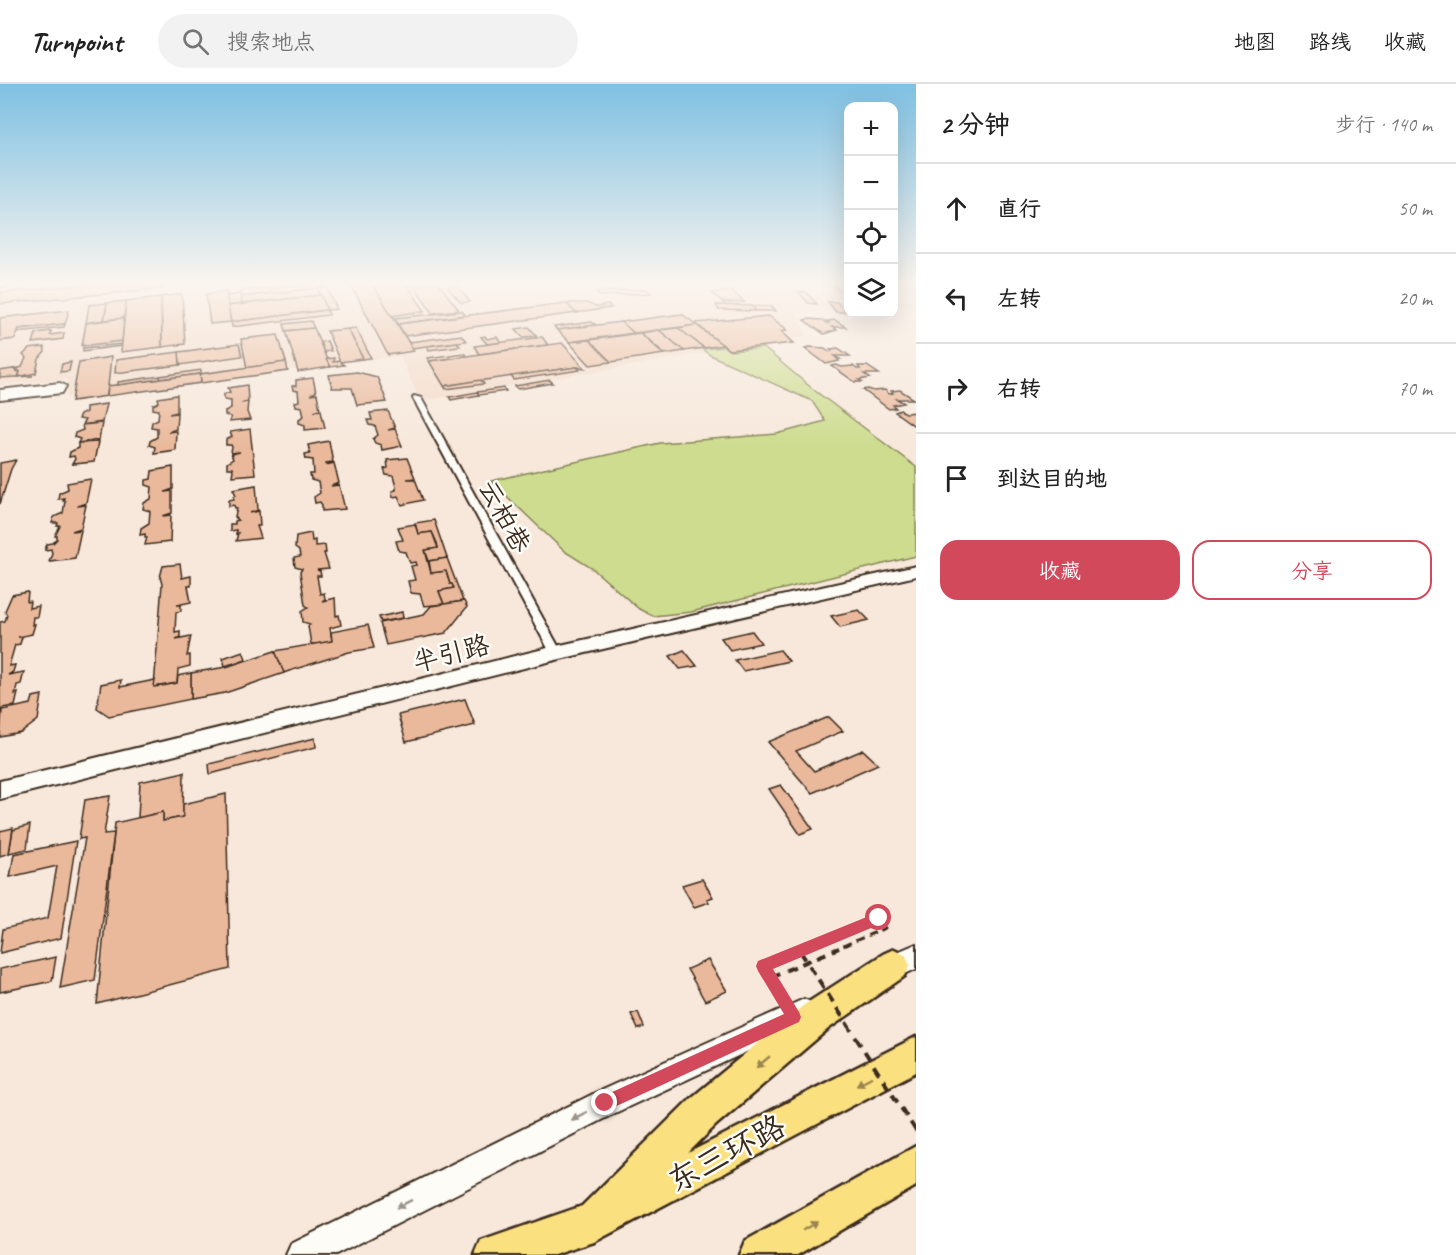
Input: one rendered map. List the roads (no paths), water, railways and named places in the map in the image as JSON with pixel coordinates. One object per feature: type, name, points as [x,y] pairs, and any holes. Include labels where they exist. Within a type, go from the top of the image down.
[{"type":"highway","points":[[495,1255],[594,1222],[703,1112],[816,1017],[905,961]]},
{"type":"highway","name":"东三环路","points":[[538,1255],[594,1222],[916,1054]]},
{"type":"highway","points":[[759,1255],[916,1165]]},
{"type":"street","points":[[0,393],[60,386],[58,391],[0,397]]},
{"type":"street","name":"云柏巷","points":[[417,398],[556,653]]},
{"type":"street","name":"半引路","points":[[0,790],[556,653],[916,571]]},
{"type":"street","points":[[302,1255],[605,1103],[794,1017],[905,961]]}]
